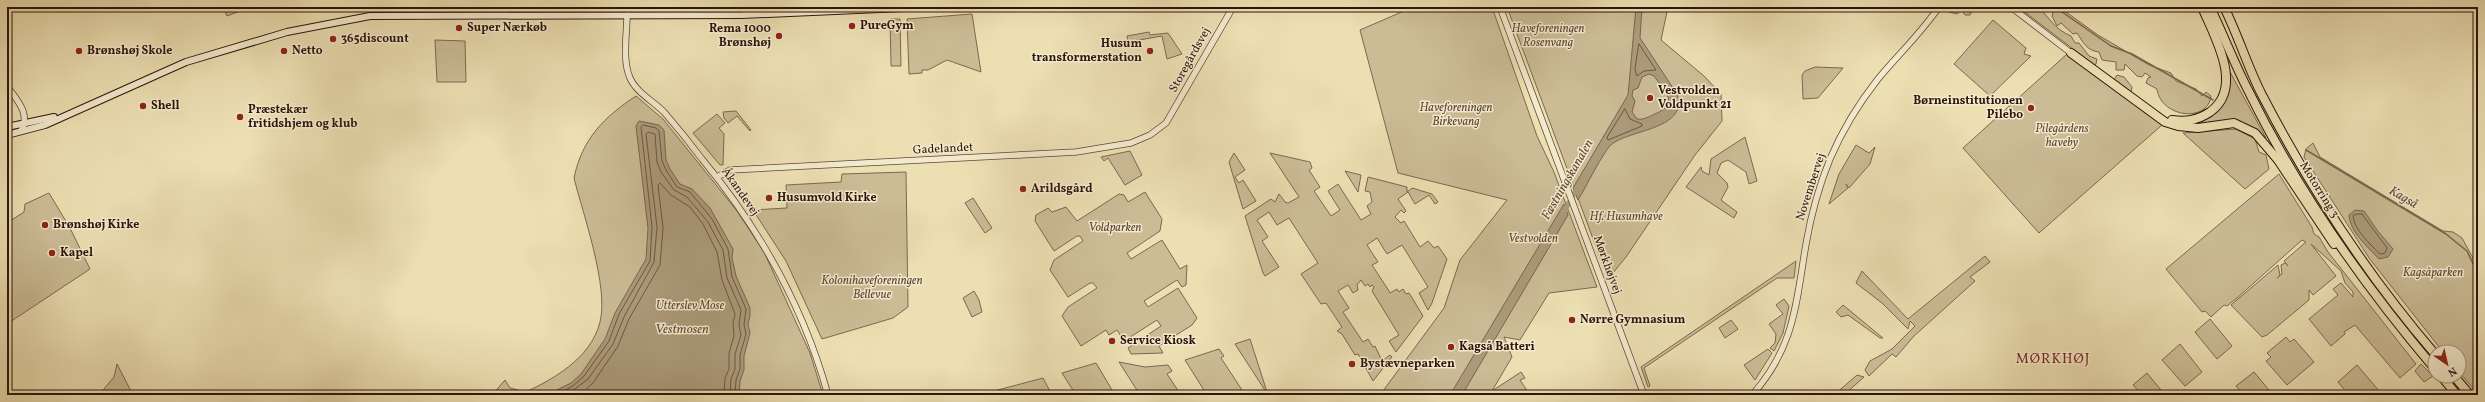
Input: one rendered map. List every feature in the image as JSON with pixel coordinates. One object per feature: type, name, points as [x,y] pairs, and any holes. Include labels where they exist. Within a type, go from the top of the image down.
[{"type":"highway","points":[[2158,116],[2182,121],[2204,116],[2220,102],[2225,91],[2227,79],[2224,64],[2202,7]]},
{"type":"highway","name":"Motorring 3","points":[[2210,7],[2248,90],[2287,162],[2364,280],[2427,359]]},
{"type":"highway","name":"Motorring 3","points":[[2225,7],[2260,91],[2292,152],[2358,255],[2427,344]]},
{"type":"highway","points":[[2071,53],[2165,122],[2178,126],[2198,128],[2234,123],[2254,132],[2278,160],[2340,253],[2364,280]]},
{"type":"highway","points":[[2448,384],[2457,395]]},
{"type":"highway","points":[[2461,384],[2470,395]]},
{"type":"main road","points":[[7,135],[45,124],[186,62],[287,32],[356,18],[380,16],[793,14],[925,7]]},
{"type":"main road","points":[[7,127],[68,114]]},
{"type":"street","name":"Storegårdsvej","points":[[1166,123],[1233,7]]},
{"type":"street","name":"Mørkhøjvej","points":[[1500,7],[1644,395]]},
{"type":"street","name":"Novembervej","points":[[1752,395],[1770,372],[1796,314],[1813,212],[1825,174],[1840,139],[1869,91],[1939,7]]},
{"type":"street","points":[[2011,7],[2071,53]]},
{"type":"street","name":"Åkandevej","points":[[627,15],[627,63],[630,78],[639,91],[664,113],[717,177],[767,250],[786,286],[812,343],[828,395]]},
{"type":"street","points":[[7,86],[24,111],[26,123],[21,131]]},
{"type":"street","name":"Gadelandet","points":[[717,177],[730,170],[1076,152],[1132,143],[1150,135],[1166,123]]},
{"type":"green space","points":[[223,7],[250,7],[227,16]]},
{"type":"green space","points":[[1413,7],[1492,7],[1537,136],[1554,172],[1597,287],[1549,293],[1520,340],[1504,337],[1512,357],[1492,391],[1521,372],[1525,378],[1520,380],[1530,395],[1380,395],[1444,308],[1460,260],[1507,200],[1398,173],[1360,30]]},
{"type":"green space","points":[[1507,7],[1668,7],[1661,40],[1704,76],[1721,94],[1722,121],[1695,155],[1626,257],[1608,279]]},
{"type":"green space","points":[[1950,7],[1971,7],[1972,11],[1970,15],[1965,15],[1962,10],[1957,14],[1949,12]]},
{"type":"green space","points":[[2018,7],[2038,7],[2056,27],[2071,36],[2075,43],[2079,43],[2089,56],[2097,59],[2096,64],[2094,65]]},
{"type":"green space","points":[[2047,7],[2059,7],[2098,35],[2149,65],[2171,73],[2176,81],[2196,89],[2202,96],[2206,92],[2211,96],[2208,105],[2202,110],[2194,113],[2184,114],[2175,111],[2160,99],[2157,89],[2146,83],[2148,78],[2151,77],[2145,73],[2142,77],[2137,76],[2125,64],[2124,70],[2116,70],[2116,62],[2102,60],[2099,52],[2088,48],[2077,33],[2073,34],[2061,23],[2057,26],[2052,16],[2053,12]]},
{"type":"green space","points":[[972,14],[981,72],[947,60],[928,70],[922,70],[922,73],[909,74],[907,19]]},
{"type":"green space","points":[[890,19],[900,19],[901,66],[891,66]]},
{"type":"green space","points":[[1993,20],[2026,48],[2024,54],[2031,56],[1990,96],[1954,64]]},
{"type":"green space","points":[[1149,32],[1150,35],[1168,33],[1182,54],[1167,59],[1162,36],[1128,42],[1127,36]]},
{"type":"green space","points":[[435,40],[465,41],[466,82],[437,82]]},
{"type":"green space","name":"Pilegårdens haveby","points":[[2067,54],[2162,125],[2039,233],[1963,148]]},
{"type":"green space","points":[[1815,67],[1843,68],[1818,98],[1803,99],[1802,75],[1805,71]]},
{"type":"green space","points":[[2229,70],[2266,138],[2254,129],[2201,124],[2183,125],[2195,123],[2205,119],[2220,109],[2228,93],[2230,82]]},
{"type":"green space","points":[[2117,75],[2124,77],[2132,87],[2131,93],[2114,80]]},
{"type":"green space","name":"Utterslev Mose","points":[[636,96],[663,119],[737,211],[764,252],[810,353],[823,395],[519,395],[544,383],[568,367],[579,358],[595,335],[600,322],[602,307],[601,290],[594,250],[574,178],[583,152],[596,130],[614,112]]},
{"type":"green space","points":[[736,111],[751,130],[750,131],[737,116],[728,123],[724,118],[723,112]]},
{"type":"green space","points":[[717,114],[725,123],[719,128],[724,134],[723,165],[720,165],[693,133]]},
{"type":"green space","points":[[2236,129],[2255,139],[2259,152],[2266,155],[2269,169],[2245,189],[2183,133]]},
{"type":"green space","points":[[1745,137],[1757,181],[1749,184],[1746,172],[1728,160],[1721,163],[1717,173],[1727,183],[1728,187],[1721,200],[1737,212],[1734,218],[1686,187],[1701,167],[1702,171],[1709,175],[1711,159]]},
{"type":"green space","name":"Kagsåparken","points":[[2313,143],[2320,157],[2443,231],[2453,232],[2462,238],[2478,267],[2478,394],[2467,381],[2467,344],[2437,344],[2369,258],[2304,157],[2306,149]]},
{"type":"green space","points":[[1856,145],[1869,153],[1875,147],[1870,164],[1849,188],[1846,184],[1848,188],[1829,204],[1839,174]]},
{"type":"green space","points":[[1130,151],[1142,175],[1125,185],[1108,158],[1104,161],[1101,157]]},
{"type":"green space","points":[[1234,153],[1245,170],[1235,177],[1239,183],[1243,180],[1256,201],[1243,209],[1229,162]]},
{"type":"green space","points":[[1270,153],[1310,162],[1312,168],[1309,170],[1320,187],[1314,191],[1331,216],[1340,210],[1328,191],[1338,184],[1361,220],[1371,214],[1367,206],[1372,202],[1370,192],[1365,191],[1368,177],[1407,187],[1407,192],[1412,188],[1432,194],[1438,202],[1435,204],[1429,195],[1415,204],[1408,192],[1398,199],[1406,211],[1404,213],[1401,210],[1395,217],[1401,223],[1404,221],[1420,247],[1428,241],[1434,248],[1438,246],[1447,259],[1432,303],[1428,310],[1419,293],[1428,287],[1402,245],[1387,254],[1377,238],[1367,245],[1378,262],[1372,265],[1390,293],[1397,289],[1399,292],[1403,289],[1406,294],[1409,293],[1423,316],[1396,352],[1389,341],[1399,335],[1372,291],[1374,287],[1372,285],[1370,287],[1368,284],[1365,286],[1361,280],[1357,285],[1358,290],[1353,293],[1348,285],[1338,291],[1349,308],[1343,312],[1363,342],[1368,339],[1373,347],[1375,346],[1382,361],[1390,355],[1392,357],[1373,381],[1358,354],[1355,355],[1342,334],[1337,331],[1342,327],[1326,303],[1321,304],[1301,274],[1318,263],[1289,218],[1277,225],[1269,212],[1257,220],[1268,237],[1262,241],[1279,267],[1265,276],[1263,273],[1245,216],[1271,199],[1275,202],[1279,194],[1285,202],[1288,203],[1299,197]]},
{"type":"green space","points":[[1345,171],[1361,175],[1358,192]]},
{"type":"green space","name":"Kolonihaveforeningen Bellevue","points":[[906,172],[908,307],[893,318],[822,339],[786,261],[753,210],[787,208],[786,185],[841,182],[842,174]]},
{"type":"green space","points":[[2279,174],[2312,227],[2314,234],[2319,237],[2328,252],[2416,364],[2400,378],[2355,325],[2344,332],[2345,334],[2331,346],[2309,319],[2338,295],[2333,289],[2341,283],[2353,297],[2353,292],[2345,283],[2341,271],[2311,244],[2336,276],[2313,295],[2309,290],[2309,300],[2267,335],[2262,337],[2231,305],[2278,265],[2280,275],[2277,278],[2282,274],[2281,265],[2285,263],[2288,266],[2284,261],[2306,242],[2302,240],[2237,298],[2227,306],[2224,305],[2211,317],[2205,311],[2202,312],[2166,269]]},
{"type":"green space","name":"Voldparken","points":[[1145,192],[1162,219],[1160,231],[1127,253],[1131,259],[1162,240],[1180,269],[1187,265],[1186,285],[1182,287],[1177,280],[1144,301],[1148,307],[1178,288],[1197,318],[1192,325],[1159,346],[1163,353],[1131,354],[1128,348],[1161,326],[1157,320],[1124,341],[1117,330],[1109,335],[1106,330],[1081,346],[1062,316],[1068,307],[1097,288],[1093,283],[1090,283],[1068,297],[1050,270],[1054,260],[1083,241],[1080,236],[1077,236],[1054,251],[1035,221],[1036,215],[1048,208],[1052,212],[1066,207],[1077,221],[1119,194],[1124,195],[1128,202]]},
{"type":"green space","points":[[49,193],[70,228],[90,269],[7,324],[7,223],[24,212],[25,204]]},
{"type":"green space","points":[[973,198],[992,228],[985,233],[965,203]]},
{"type":"green space","points":[[1985,256],[1990,262],[1970,277],[1975,281],[1914,336],[1896,357],[1892,354],[1869,376],[1865,370],[1870,361],[1892,349],[1915,326],[1910,321],[1908,329],[1882,303],[1856,283],[1862,271],[1908,319]]},
{"type":"green space","points":[[1796,261],[1794,278],[1777,278],[1644,368],[1650,386],[1648,387],[1641,367]]},
{"type":"green space","points":[[974,291],[979,300],[982,312],[972,317],[963,298]]},
{"type":"green space","points":[[1784,299],[1789,306],[1783,333],[1774,351],[1770,348],[1775,343],[1776,334],[1769,324],[1783,314],[1776,305]]},
{"type":"green space","points":[[1843,305],[1883,338],[1880,338],[1848,315],[1841,317],[1836,312]]},
{"type":"green space","points":[[2210,319],[2232,346],[2217,359],[2195,332]]},
{"type":"green space","points":[[1731,320],[1738,329],[1725,338],[1719,328]]},
{"type":"green space","points":[[2286,337],[2290,342],[2294,339],[2314,362],[2287,385],[2266,361],[2271,357],[2267,353]]},
{"type":"green space","points":[[1250,339],[1268,395],[1235,344]]},
{"type":"green space","points":[[2180,344],[2202,372],[2185,386],[2162,360]]},
{"type":"green space","points":[[1219,349],[1224,356],[1221,358],[1244,393],[1247,391],[1249,395],[1207,395],[1185,360]]},
{"type":"green space","points":[[1768,349],[1772,353],[1755,380],[1744,365]]},
{"type":"green space","points":[[1119,362],[1145,367],[1168,365],[1172,371],[1167,374],[1181,395],[1140,395]]},
{"type":"green space","points":[[1096,363],[1115,395],[1076,395],[1062,373]]},
{"type":"green space","points":[[117,364],[133,395],[99,395],[114,377]]},
{"type":"green space","points":[[2421,364],[2427,370],[2427,380],[2424,382],[2415,371]]},
{"type":"green space","points":[[2357,365],[2380,392],[2377,395],[2349,395],[2338,382]]},
{"type":"green space","points":[[2254,372],[2273,395],[2244,395],[2236,386]]},
{"type":"green space","points":[[2147,373],[2165,395],[2142,395],[2133,385]]},
{"type":"green space","points":[[1857,375],[1864,377],[1844,395],[1834,395]]},
{"type":"green space","points":[[1043,378],[1052,395],[1016,395],[1015,393],[1010,395],[1007,390],[996,395],[994,391]]},
{"type":"green space","points":[[505,380],[510,388],[518,390],[505,395],[492,395]]},
{"type":"water","points":[[1636,7],[1642,7],[1640,38],[1677,94],[1678,106],[1675,114],[1667,121],[1612,144],[1600,161],[1578,200],[1573,188],[1628,95]],"holes":[[[1649,74],[1654,76],[1666,92],[1669,101],[1663,110],[1648,117],[1637,119],[1632,112],[1635,101],[1632,96],[1633,90],[1638,88],[1642,77]]]},
{"type":"water","name":"Vestmosen","points":[[639,121],[659,125],[664,130],[666,160],[670,169],[680,184],[692,189],[710,208],[733,249],[732,258],[736,276],[750,308],[748,324],[750,333],[744,356],[744,370],[740,381],[739,395],[547,395],[571,383],[581,374],[605,339],[615,313],[646,259],[648,228],[636,126]]},
{"type":"water","points":[[1564,204],[1568,215],[1462,395],[1450,395]]},
{"type":"water","points":[[2355,210],[2364,211],[2393,249],[2388,257],[2379,259],[2364,244],[2356,233],[2352,227],[2349,215]]},
{"type":"waterway","name":"Kagså","points":[[2055,7],[2111,46],[2132,54],[2213,100]]},
{"type":"waterway","name":"Kagså","points":[[2306,150],[2446,234],[2467,251],[2478,274]]},
{"type":"waterway","name":"Fæstningskanalen","points":[[1562,215],[1578,187]]},
{"type":"place","name":"PureGym","points":[[852,26]]},
{"type":"place","name":"Super Nærkøb","points":[[459,28]]},
{"type":"place","name":"Rema 1000 Brønshøj","points":[[779,36]]},
{"type":"place","name":"365discount","points":[[333,39]]},
{"type":"place","name":"Brønshøj Skole","points":[[79,51]]},
{"type":"place","name":"Netto","points":[[284,51]]},
{"type":"place","name":"Husum transformerstation","points":[[1150,51]]},
{"type":"place","name":"Vestvolden Voldpunkt 21","points":[[1650,98]]},
{"type":"place","name":"Shell","points":[[143,106]]},
{"type":"place","name":"Børneinstitutionen Pilebo","points":[[2031,108]]},
{"type":"place","name":"Præstekær fritidshjem og klub","points":[[240,117]]},
{"type":"place","name":"Arildsgård","points":[[1023,189]]},
{"type":"place","name":"Husumvold Kirke","points":[[769,198]]},
{"type":"place","name":"Brønshøj Kirke","points":[[45,225]]},
{"type":"place","name":"Kapel","points":[[52,253]]},
{"type":"place","name":"Nørre Gymnasium","points":[[1572,320]]},
{"type":"place","name":"Service Kiosk","points":[[1112,341]]},
{"type":"place","name":"Kagså Batteri","points":[[1451,347]]},
{"type":"place","name":"Bystævneparken","points":[[1352,364]]},
{"type":"district","name":"MØRKHØJ","points":[[2053,359]]},
{"type":"park label","name":"Haveforeningen Rosenvang","points":[[1548,36]]},
{"type":"park label","name":"Haveforeningen Birkevang","points":[[1456,115]]},
{"type":"park label","name":"Hf. Husumhave","points":[[1626,217]]},
{"type":"park label","name":"Vestvolden","points":[[1533,239]]}]
